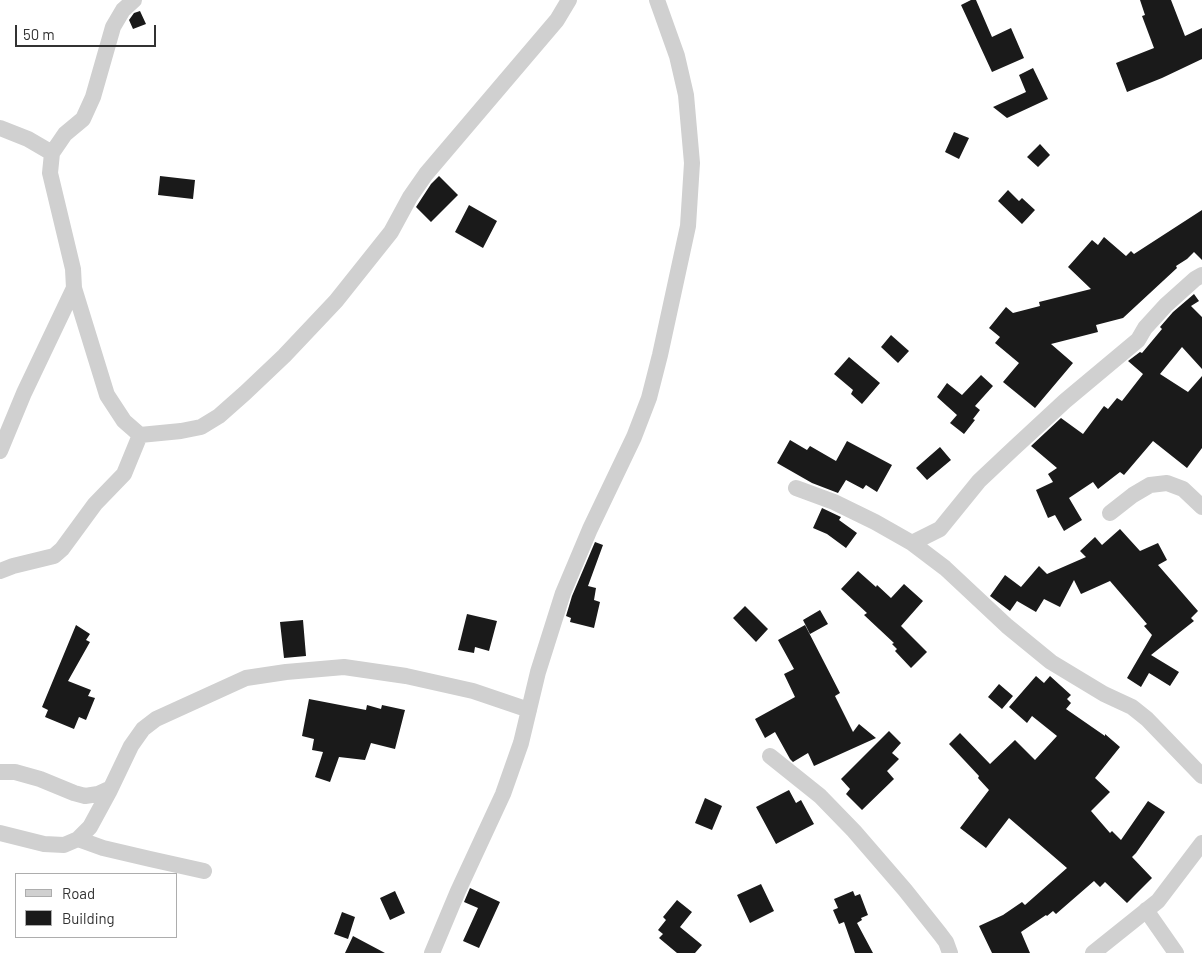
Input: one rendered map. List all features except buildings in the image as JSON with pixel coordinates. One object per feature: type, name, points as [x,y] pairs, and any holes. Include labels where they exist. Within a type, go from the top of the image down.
[{"type":"street","points":[[134,0],[123,10],[113,27],[93,97],[84,119],[65,134],[52,153],[50,173],[73,269],[74,288],[107,395],[124,421],[140,435],[182,431],[201,426],[219,416],[284,356],[336,301],[366,264],[391,232],[410,197],[426,174],[557,20],[569,0]]},
{"type":"street","points":[[432,953],[458,891],[503,794],[521,743],[538,672],[563,593],[594,520],[634,437],[649,398],[688,226],[692,163],[686,95],[677,56],[654,2]]},
{"type":"street","points":[[0,128],[28,139],[52,153]]},
{"type":"street","points":[[912,544],[940,528],[980,481],[1013,448],[1065,401],[1138,340],[1145,328],[1166,305],[1202,275]]},
{"type":"street","points":[[0,451],[24,393],[74,288]]},
{"type":"street","points":[[0,571],[54,556],[62,549],[95,504],[124,474],[140,435]]},
{"type":"street","points":[[1110,513],[1133,495],[1150,485],[1167,483],[1183,489],[1202,507]]},
{"type":"street","points":[[796,488],[834,502],[875,522],[912,544],[945,568],[1007,626],[1051,662],[1104,694],[1132,707],[1147,719],[1202,776]]},
{"type":"street","points":[[0,833],[44,844],[64,845],[78,839],[90,828],[132,746],[143,729],[156,719],[246,678],[286,672],[344,667],[406,676],[474,690],[529,710]]},
{"type":"street","points":[[770,756],[820,796],[854,831],[940,934],[946,942],[950,953]]},
{"type":"street","points":[[0,772],[15,772],[86,796],[98,794],[111,788]]},
{"type":"street","points":[[78,839],[103,848],[204,871]]},
{"type":"street","points":[[1093,953],[1158,901],[1202,843]]},
{"type":"street","points":[[1146,910],[1176,953]]}]
